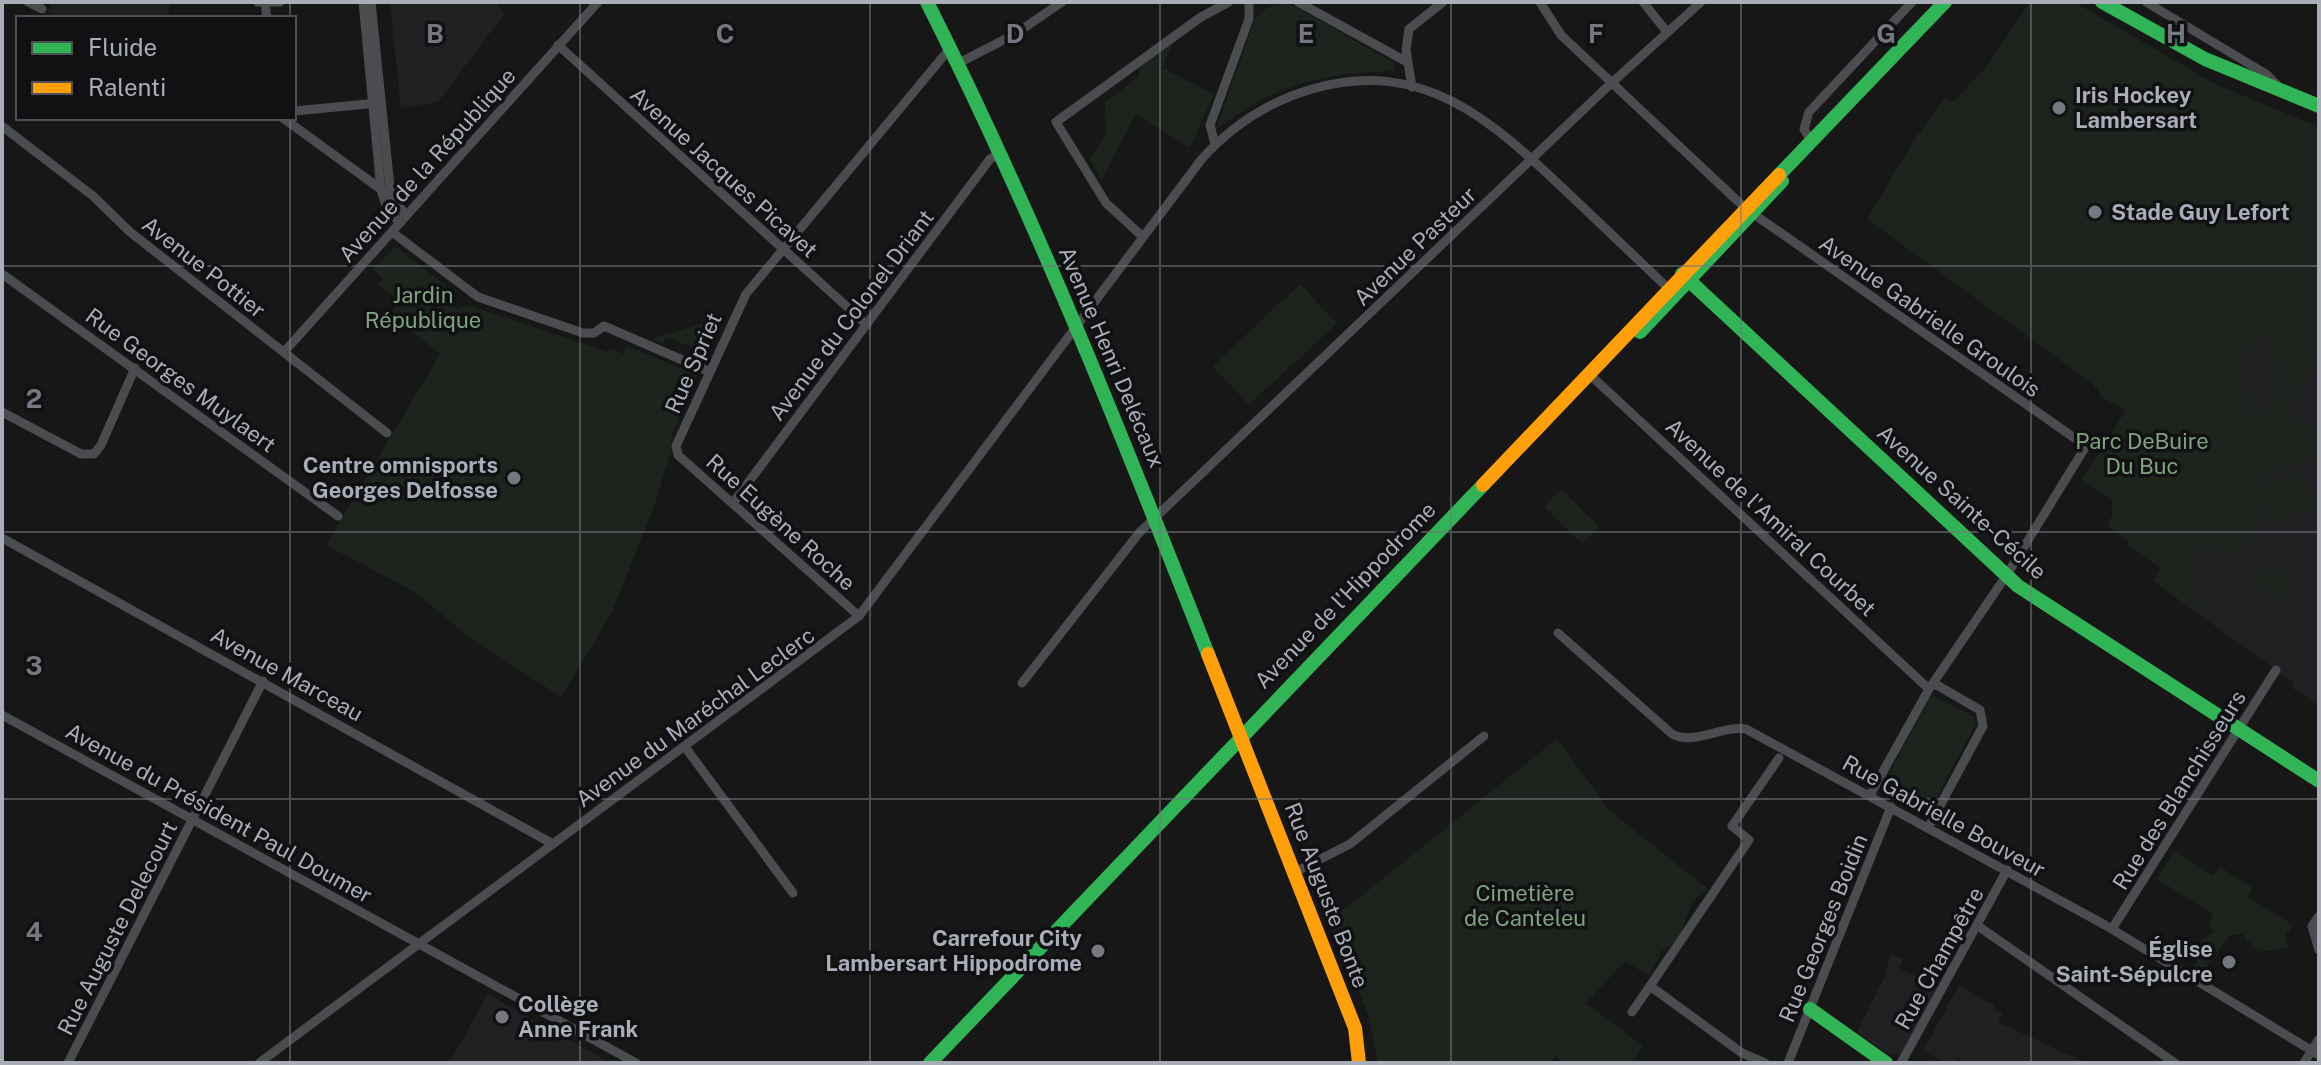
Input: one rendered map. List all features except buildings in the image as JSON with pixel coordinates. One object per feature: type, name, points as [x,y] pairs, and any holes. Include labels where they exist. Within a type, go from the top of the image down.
[{"type":"street","points":[[28,2],[42,9]]},
{"type":"street","points":[[261,3],[280,2]]},
{"type":"street","points":[[363,2],[386,189]]},
{"type":"street","points":[[371,2],[377,103]]},
{"type":"street","name":"Avenue Henri Delécaux","points":[[927,2],[1001,153],[1077,325],[1242,741]]},
{"type":"street","points":[[1143,237],[1106,203],[1056,122],[1201,17],[1229,2]]},
{"type":"street","points":[[1215,144],[1210,125],[1249,19],[1249,2]]},
{"type":"street","points":[[1298,2],[1407,62]]},
{"type":"street","points":[[1412,87],[1406,42],[1412,24],[1443,2]]},
{"type":"street","name":"Avenue Gabrielle Groulois","points":[[1540,2],[1561,35],[1749,211],[2086,446],[2006,576]]},
{"type":"street","points":[[1643,2],[1667,32]]},
{"type":"street","name":"Avenue Pasteur","points":[[1022,683],[1128,545],[1155,517],[1611,83],[1701,2]]},
{"type":"street","points":[[1812,143],[1804,129],[1809,112],[1912,2]]},
{"type":"street","name":"Avenue de l'Hippodrome","points":[[930,1063],[1749,211],[1778,187],[1795,160],[1945,2]]},
{"type":"street","points":[[2102,2],[2216,65],[2319,106]]},
{"type":"street","points":[[2146,2],[2274,79],[2283,92]]},
{"type":"street","name":"Avenue de la République","points":[[284,352],[596,3]]},
{"type":"street","points":[[959,63],[1015,34],[1058,3]]},
{"type":"street","name":"Avenue Jacques Picavet","points":[[558,45],[867,325]]},
{"type":"street","points":[[2216,65],[2222,46]]},
{"type":"street","name":"Rue Spriet","points":[[678,455],[676,444],[736,313],[752,287],[951,47]]},
{"type":"street","name":"Avenue du Maréchal Leclerc","points":[[259,1063],[859,616],[1215,144],[1256,113],[1304,92],[1359,83],[1412,87],[1436,93],[1477,113],[1531,159],[1672,292]]},
{"type":"street","points":[[296,111],[377,103]]},
{"type":"street","points":[[286,120],[386,189],[403,219]]},
{"type":"street","name":"Avenue Pottier","points":[[2,126],[387,433]]},
{"type":"street","name":"Avenue du Colonel Driant","points":[[733,503],[990,159],[1001,153]]},
{"type":"street","points":[[392,232],[465,289],[490,303],[583,333],[594,333],[604,326],[710,372]]},
{"type":"street","name":"Rue Georges Muylaert","points":[[2,274],[338,516]]},
{"type":"street","name":"Avenue Sainte-Cécile","points":[[1686,278],[2006,576],[2319,781]]},
{"type":"street","points":[[2,412],[81,454],[94,454],[101,445],[135,368]]},
{"type":"street","name":"Avenue de l'Amiral Courbet","points":[[1591,376],[1932,686],[1980,710],[1983,726],[1928,828]]},
{"type":"street","name":"Rue Eugène Roche","points":[[678,455],[859,616]]},
{"type":"street","name":"Avenue Marceau","points":[[2,538],[553,844]]},
{"type":"street","points":[[1870,795],[1932,686],[2006,576]]},
{"type":"street","name":"Rue Gabrielle Bouveur","points":[[1558,633],[1677,736],[1687,738],[1731,728],[1746,729],[2112,929],[2316,1052]]},
{"type":"street","name":"Rue des Blanchisseurs","points":[[2112,929],[2276,670]]},
{"type":"street","name":"Rue Auguste Delecourt","points":[[68,1063],[263,681]]},
{"type":"street","name":"Avenue du Président Paul Doumer","points":[[2,715],[636,1063]]},
{"type":"street","points":[[1295,872],[1346,848],[1484,736]]},
{"type":"street","name":"Avenue de l'Hippodrome","points":[[943,1063],[1242,741]]},
{"type":"street","name":"Rue Auguste Bonte","points":[[1242,741],[1355,1028],[1359,1063]]},
{"type":"street","points":[[685,747],[793,893]]},
{"type":"street","points":[[1632,1012],[1749,840],[1732,826],[1779,758]]},
{"type":"street","name":"Rue Georges Boidin","points":[[1788,1063],[1891,807]]},
{"type":"street","name":"Rue Champêtre","points":[[1901,1063],[2007,870]]},
{"type":"street","points":[[2319,916],[2312,926],[2319,950]]},
{"type":"street","points":[[1978,926],[2175,1063]]},
{"type":"street","points":[[1650,986],[1742,1053],[1765,1063]]},
{"type":"street","points":[[1810,1009],[1886,1063]]},
{"type":"street","points":[[2304,1063],[2316,1052],[2319,1039]]},
{"type":"shaded area","points":[[52,2],[171,2],[168,16],[58,16],[48,12]]},
{"type":"shaded area","points":[[496,2],[504,14],[438,102],[401,108],[390,3]]},
{"type":"shaded area","points":[[2319,238],[2319,705],[2292,688],[2294,683],[2153,581],[2161,569],[2128,545]]},
{"type":"shaded area","points":[[1891,953],[1903,959],[1899,968],[1937,988],[1901,1054],[1891,1056],[1857,1032],[1885,976]]},
{"type":"shaded area","points":[[1959,985],[1995,1006],[1994,1010],[2003,1014],[1998,1022],[2086,1063],[1965,1063],[1958,1057],[1953,1063],[1945,1063],[1923,1051]]},
{"type":"shaded area","name":"Collège Anne Frank","points":[[488,994],[571,1041],[611,1063],[449,1063]]},
{"type":"green space","name":"Stade Guy Lefort","points":[[2030,2],[2074,2],[2217,85],[2319,127],[2319,355],[2316,352],[2287,412],[2319,435],[2304,464],[2269,470],[2255,488],[2297,471],[2313,507],[2269,526],[2255,495],[2251,541],[2239,556],[2205,545],[2190,555],[2200,615],[2153,581],[2161,569],[2107,525],[2112,516],[2112,499],[2082,480],[2126,410],[2103,398],[2093,384],[1867,219],[1912,143],[1946,97],[1953,102],[1986,68]],"holes":[[[2262,329],[2278,367],[2279,378],[2274,399],[2254,421],[2239,367]]]},
{"type":"green space","points":[[1283,3],[1296,7],[1394,63],[1395,71],[1343,74],[1295,85],[1260,100],[1216,129],[1255,19],[1268,7]]},
{"type":"green space","points":[[1175,38],[1162,68],[1214,94],[1190,148],[1136,114],[1101,180],[1090,160],[1106,134],[1105,102],[1140,76],[1138,67]]},
{"type":"green space","name":"Centre omnisports Georges Delfosse","points":[[395,246],[445,285],[445,299],[457,309],[469,305],[607,352],[610,348],[623,354],[627,346],[697,375],[672,435],[671,451],[654,506],[611,614],[561,697],[468,636],[413,591],[326,545],[440,354],[400,322],[397,326],[387,318],[399,301],[378,284],[383,279],[373,270]]},
{"type":"green space","points":[[1300,284],[1337,323],[1249,405],[1213,366]]},
{"type":"green space","points":[[716,319],[703,351],[666,337],[662,344],[652,339]]},
{"type":"green space","points":[[1561,489],[1599,526],[1583,544],[1544,507]]},
{"type":"green space","points":[[2267,564],[2297,584],[2285,602],[2255,582]]},
{"type":"green space","points":[[1935,696],[1974,717],[1976,723],[1928,814],[1922,815],[1884,794],[1882,787],[1930,698]]},
{"type":"green space","name":"Cimetière de Canteleu","points":[[1557,739],[1610,811],[1708,889],[1693,901],[1680,932],[1672,944],[1661,951],[1649,976],[1625,961],[1586,1003],[1643,1046],[1633,1063],[1564,1063],[1556,1056],[1548,1063],[1378,1063],[1368,1014],[1330,921]]},
{"type":"green space","points":[[2174,851],[2213,876],[2220,867],[2253,888],[2248,897],[2293,925],[2285,936],[2288,948],[2258,952],[2242,934],[2230,936],[2207,966],[2205,975],[2193,968],[2205,948],[2198,943],[2213,932],[2209,922],[2213,914],[2157,879]]},
{"type":"traffic: fast","points":[[927,2],[1040,243],[1208,654]]},
{"type":"traffic: fast","points":[[1779,175],[1945,2]]},
{"type":"traffic: fast","points":[[2102,2],[2205,59],[2319,106]]},
{"type":"traffic: fast","points":[[1640,332],[1782,181]]},
{"type":"traffic: fast","points":[[1682,274],[2018,586],[2319,781]]},
{"type":"traffic: fast","points":[[930,1063],[1483,485]]},
{"type":"traffic: fast","points":[[1810,1009],[1886,1063]]},
{"type":"traffic: slow","points":[[1483,485],[1779,175]]},
{"type":"traffic: slow","points":[[1208,654],[1355,1028],[1359,1063]]},
{"type":"place","name":"Iris Hockey Lambersart","points":[[2059,108]]},
{"type":"place","name":"Stade Guy Lefort","points":[[2095,212]]},
{"type":"place","name":"Centre omnisports Georges Delfosse","points":[[514,478]]},
{"type":"place","name":"Carrefour City Lambersart Hippodrome","points":[[1098,951]]},
{"type":"place","name":"Église Saint-Sépulcre","points":[[2229,962]]},
{"type":"place","name":"Collège Anne Frank","points":[[502,1017]]},
{"type":"park label","name":"Jardin République","points":[[423,308]]},
{"type":"park label","name":"Parc DeBuire Du Buc","points":[[2142,454]]}]
